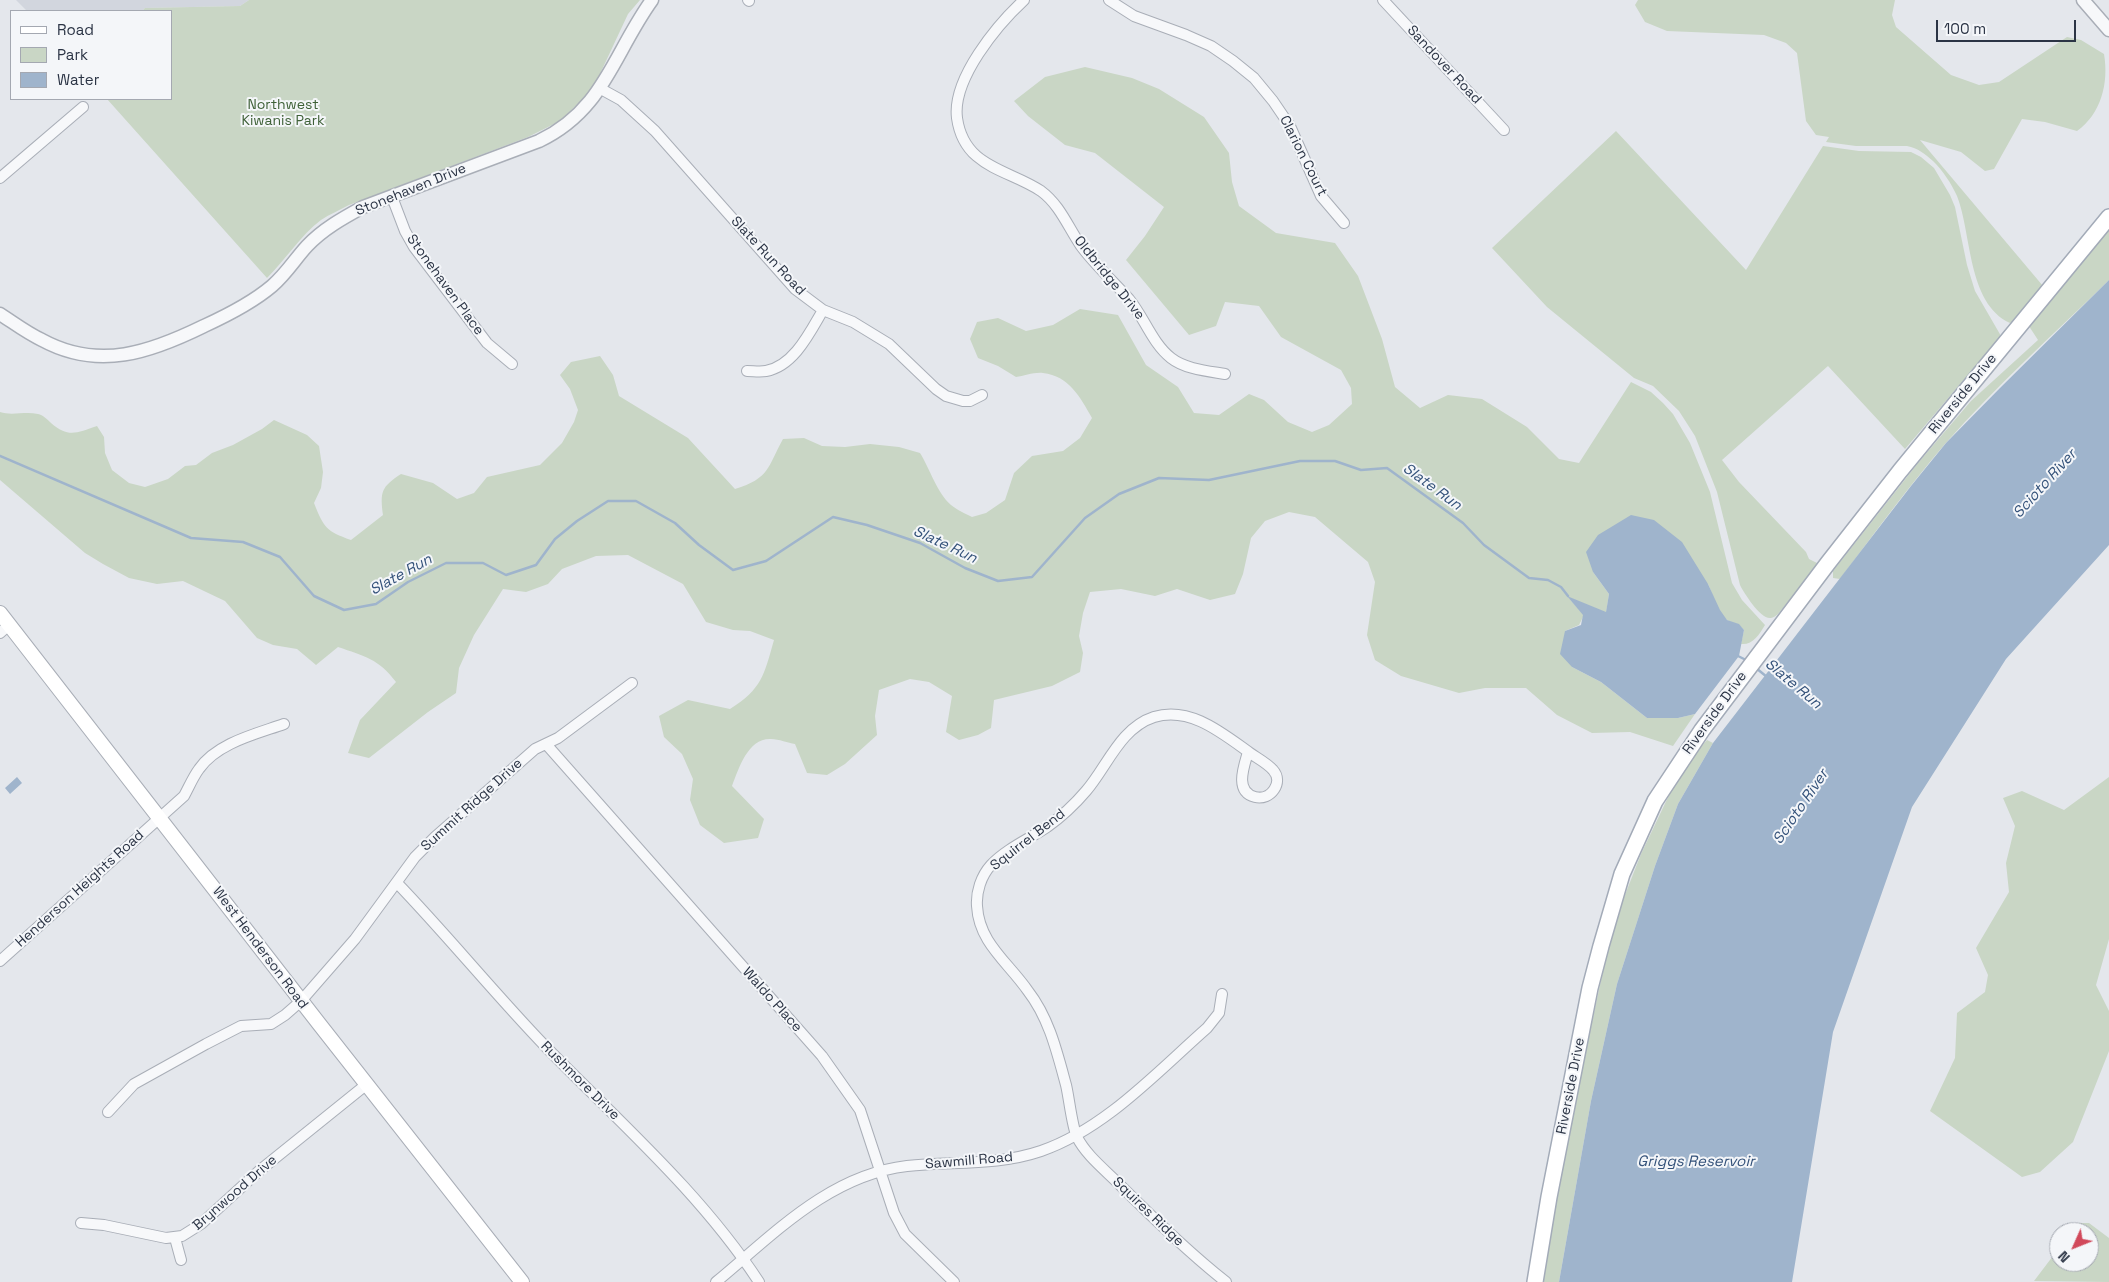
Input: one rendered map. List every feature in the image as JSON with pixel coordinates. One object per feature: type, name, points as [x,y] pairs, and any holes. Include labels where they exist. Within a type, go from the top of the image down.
[{"type":"main road","name":"Riverside Drive","points":[[1535,1282],[1549,1196],[1590,988],[1622,874],[1662,789],[1702,730],[1894,478],[2109,217]]},
{"type":"main road","name":"West Henderson Road","points":[[0,613],[5,629],[159,817],[522,1282]]},
{"type":"street","name":"Stonehaven Drive","points":[[0,314],[42,341],[63,350],[94,356],[140,353],[179,339],[243,306],[272,286],[317,236],[354,212],[555,133],[584,108],[601,89],[637,20],[652,0]]},
{"type":"street","name":"Oldbridge Drive","points":[[1024,0],[1006,17],[976,60],[960,88],[957,119],[961,134],[968,147],[984,163],[1040,191],[1056,204],[1082,246],[1129,299],[1154,338],[1171,358],[1195,369],[1225,374]]},
{"type":"street","name":"Clarion Court","points":[[1109,0],[1134,16],[1211,46],[1234,61],[1254,78],[1290,126],[1321,196],[1344,223]]},
{"type":"street","name":"Sandover Road","points":[[1385,0],[1504,130]]},
{"type":"street","points":[[2083,0],[2109,30]]},
{"type":"street","name":"Slate Run Road","points":[[601,89],[621,100],[643,120],[795,289],[823,310],[853,322],[889,344],[936,389],[946,396],[970,401],[982,395]]},
{"type":"street","points":[[0,178],[82,107]]},
{"type":"street","name":"Stonehaven Place","points":[[392,197],[405,232],[414,247],[487,343],[512,364]]},
{"type":"street","points":[[747,371],[767,371],[785,363],[804,341],[823,310]]},
{"type":"street","name":"Summit Ridge Drive","points":[[108,1112],[134,1084],[241,1026],[271,1024],[301,1001],[355,939],[415,857],[435,837],[535,749],[558,738],[632,683]]},
{"type":"street","name":"Squirrel Bend","points":[[1076,1135],[1060,1062],[1045,1018],[1029,991],[993,951],[982,929],[976,900],[984,876],[991,865],[1010,850],[1059,817],[1086,791],[1126,736],[1148,719],[1169,714],[1194,718],[1212,727],[1272,768],[1277,775],[1276,787],[1267,797],[1255,797],[1248,794],[1243,788],[1242,775],[1248,752]]},
{"type":"street","name":"Henderson Heights Road","points":[[0,961],[184,796],[199,768],[209,759],[235,742],[284,724]]},
{"type":"street","name":"Waldo Place","points":[[546,744],[822,1056],[860,1110],[894,1213],[905,1234],[954,1282]]},
{"type":"street","name":"Rushmore Drive","points":[[397,883],[544,1045],[664,1164],[744,1259],[759,1282]]},
{"type":"street","name":"Sawmill Road","points":[[716,1282],[810,1205],[844,1184],[906,1166],[990,1162],[1020,1157],[1042,1150],[1076,1135],[1115,1109],[1207,1028],[1219,1013],[1222,994]]},
{"type":"street","name":"Brynwood Drive","points":[[175,1238],[191,1232],[201,1224],[265,1165],[367,1084]]},
{"type":"street","name":"Squires Ridge","points":[[1076,1135],[1090,1156],[1168,1233],[1226,1282]]},
{"type":"street","points":[[81,1223],[104,1224],[152,1236],[175,1238],[181,1260]]},
{"type":"shaded area","points":[[16,0],[249,0],[240,6],[145,8],[143,10],[26,10]]},
{"type":"green space","name":"Northwest Kiwanis Park","points":[[249,0],[640,0],[628,14],[599,76],[587,95],[560,121],[528,137],[349,205],[328,216],[307,233],[267,278],[108,100],[172,100],[172,10],[143,10],[145,8],[240,6]]},
{"type":"green space","points":[[1638,0],[1895,0],[1892,15],[1896,27],[1951,75],[1979,85],[1999,82],[2067,37],[2081,40],[2104,54],[2105,76],[2101,97],[2092,116],[2077,131],[2045,122],[2022,119],[1994,169],[1985,171],[1961,152],[1920,140],[2043,286],[2010,323],[1996,313],[1986,300],[1978,284],[1957,196],[1943,173],[1927,156],[1911,147],[1856,146],[1826,142],[1829,137],[1816,135],[1806,121],[1797,53],[1786,43],[1764,35],[1667,31],[1645,22],[1635,5]]},
{"type":"green space","points":[[1085,67],[1132,78],[1159,89],[1204,117],[1229,153],[1232,182],[1239,206],[1276,233],[1335,243],[1358,276],[1382,339],[1395,387],[1420,408],[1448,395],[1482,399],[1527,427],[1559,459],[1579,463],[1631,382],[1651,392],[1673,414],[1690,443],[1710,492],[1732,583],[1742,600],[1765,625],[1758,636],[1752,641],[1741,644],[1744,630],[1740,625],[1724,617],[1708,584],[1593,572],[1609,594],[1606,613],[1568,597],[1584,615],[1579,625],[1565,631],[1572,667],[1601,682],[1647,718],[1678,718],[1695,714],[1673,746],[1630,732],[1592,733],[1557,715],[1526,688],[1485,688],[1459,693],[1401,676],[1375,660],[1367,635],[1375,582],[1368,562],[1315,517],[1289,512],[1265,521],[1251,538],[1243,574],[1235,594],[1210,600],[1177,589],[1155,596],[1121,589],[1090,592],[1083,613],[1079,636],[1083,653],[1080,672],[1052,686],[994,700],[991,728],[978,735],[959,740],[946,732],[952,696],[929,682],[910,679],[879,690],[875,716],[877,735],[845,764],[827,775],[807,773],[795,744],[771,739],[756,743],[746,755],[732,786],[764,819],[758,838],[724,843],[700,825],[690,800],[693,779],[682,754],[664,737],[659,716],[688,700],[730,709],[741,702],[760,680],[774,640],[750,631],[733,630],[706,622],[683,584],[628,555],[596,556],[562,569],[548,584],[526,592],[503,589],[474,635],[459,668],[456,693],[428,712],[369,758],[348,753],[360,720],[396,682],[377,663],[338,647],[316,665],[297,649],[273,645],[257,638],[225,601],[183,581],[157,584],[129,578],[85,553],[0,480],[0,412],[40,415],[57,428],[73,433],[97,426],[104,437],[105,453],[112,470],[129,483],[145,487],[168,479],[185,466],[196,465],[212,453],[233,445],[274,420],[307,435],[319,446],[323,472],[321,488],[314,503],[320,518],[327,528],[351,540],[383,515],[383,491],[389,483],[401,474],[433,483],[457,499],[474,493],[487,477],[540,465],[562,443],[574,422],[578,410],[570,389],[560,375],[571,362],[600,356],[613,375],[619,396],[688,438],[735,489],[755,481],[766,471],[783,439],[804,438],[822,446],[845,447],[870,444],[899,447],[920,453],[946,500],[956,509],[972,517],[986,513],[1005,500],[1014,473],[1032,456],[1063,451],[1080,438],[1092,418],[1078,395],[1060,378],[1043,373],[1016,377],[998,366],[978,358],[970,339],[977,322],[998,318],[1026,331],[1053,325],[1080,309],[1118,315],[1146,365],[1178,387],[1194,413],[1219,415],[1249,394],[1264,400],[1288,422],[1312,432],[1329,425],[1352,404],[1351,388],[1341,370],[1281,337],[1259,306],[1225,302],[1216,326],[1189,335],[1126,260],[1164,207],[1095,153],[1065,145],[1028,116],[1014,101],[1045,77]]},
{"type":"green space","points":[[1616,131],[1746,270],[1823,146],[1859,151],[1911,152],[1921,157],[1934,168],[1950,195],[1955,207],[1967,265],[1975,291],[2001,336],[1905,449],[1828,366],[1722,460],[1739,482],[1806,552],[1809,559],[1819,564],[1778,614],[1772,618],[1762,615],[1758,611],[1740,585],[1717,492],[1695,436],[1679,411],[1653,386],[1634,378],[1547,307],[1492,248]]},
{"type":"green space","points":[[2109,216],[2109,280],[1964,423],[1918,477],[1840,579],[1833,578],[1833,571],[1918,463],[1971,401],[2038,340],[2025,320]]},
{"type":"green space","points":[[1707,740],[1713,743],[1678,804],[1655,866],[1617,984],[1591,1101],[1559,1282],[1543,1282],[1564,1153],[1606,957],[1623,900],[1641,854],[1671,791],[1692,757]]},
{"type":"green space","points":[[2109,777],[2109,939],[2096,985],[2109,1011],[2109,1051],[2073,1142],[2040,1172],[2022,1177],[1930,1111],[1955,1058],[1957,1013],[1985,992],[1988,975],[1976,948],[2009,892],[2006,863],[2015,826],[2003,798],[2022,791],[2064,810]]},
{"type":"green space","points":[[2099,1230],[2109,1238],[2109,1282],[2034,1281],[2049,1261],[2049,1272],[2099,1272]]},
{"type":"water","name":"Griggs Reservoir","points":[[2109,280],[2109,545],[2006,659],[1912,807],[1833,1032],[1792,1282],[1559,1282],[1591,1101],[1617,984],[1655,866],[1678,804],[1713,743],[1946,443]]},
{"type":"water","points":[[1631,515],[1654,520],[1682,542],[1708,584],[1720,610],[1727,620],[1739,624],[1744,630],[1739,656],[1695,714],[1678,718],[1647,718],[1601,682],[1572,667],[1560,654],[1565,631],[1581,625],[1583,615],[1567,596],[1606,612],[1609,594],[1593,572],[1586,552],[1598,535]]},
{"type":"water","points":[[17,777],[22,783],[10,794],[5,788]]},
{"type":"waterway","name":"Slate Run","points":[[0,456],[191,538],[243,542],[280,557],[314,596],[344,610],[376,604],[408,582],[446,563],[483,563],[506,575],[536,565],[555,539],[577,521],[608,501],[636,501],[675,523],[699,545],[733,570],[766,561],[833,517],[867,525],[920,543],[965,568],[998,581],[1032,577],[1085,518],[1119,494],[1159,478],[1209,480],[1300,461],[1335,461],[1361,470],[1387,468],[1463,523],[1484,545],[1529,578],[1548,580],[1561,587],[1568,596]]},
{"type":"waterway","name":"Slate Run","points":[[1738,656],[1748,661]]},
{"type":"waterway","name":"Slate Run","points":[[1756,668],[1767,677]]},
{"type":"water label","name":"Scioto River","points":[[2045,484]]},
{"type":"water label","name":"Scioto River","points":[[1801,807]]}]
